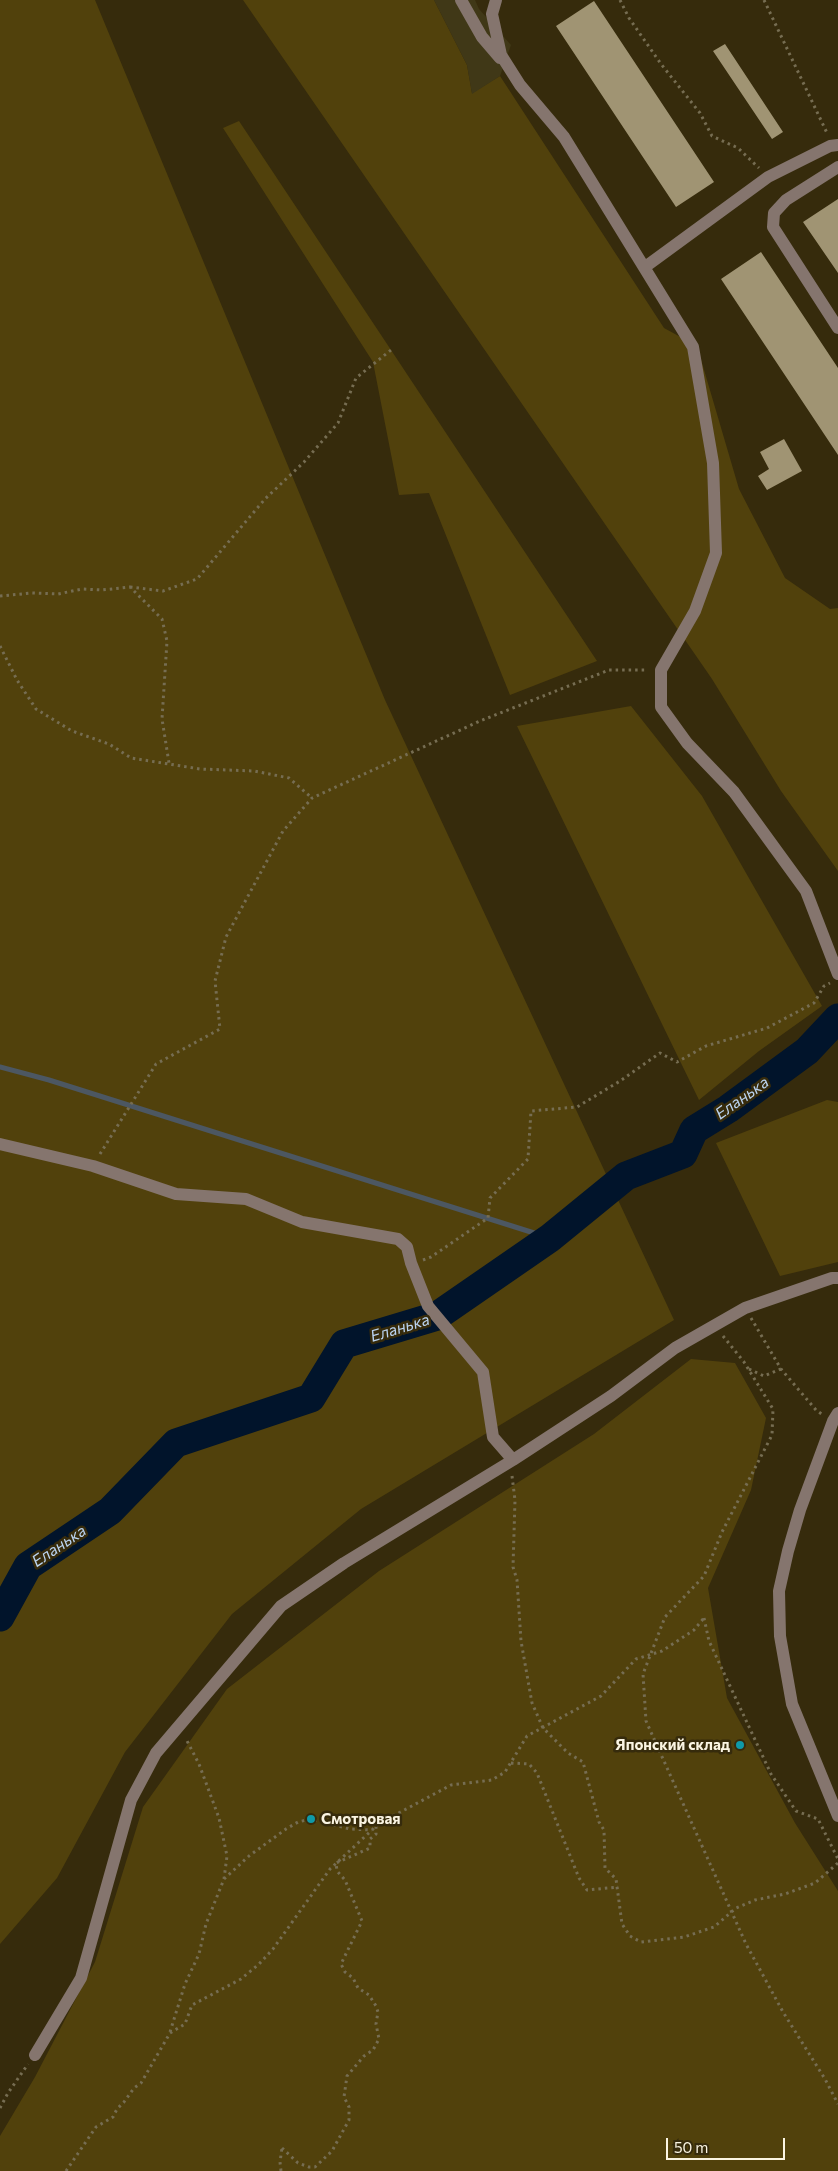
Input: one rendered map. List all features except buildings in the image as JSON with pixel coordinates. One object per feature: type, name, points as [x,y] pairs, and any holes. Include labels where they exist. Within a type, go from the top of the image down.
[{"type":"street","points":[[462,0],[482,37],[508,66],[520,85]]},
{"type":"street","points":[[496,0],[492,14],[501,55],[520,85],[564,137],[693,346],[713,463],[716,553],[695,611],[661,670],[661,707],[687,743],[734,792],[806,891],[838,974]]},
{"type":"street","points":[[645,267],[768,177],[834,143]]},
{"type":"street","points":[[838,167],[786,200],[774,213],[773,226],[838,328]]},
{"type":"street","points":[[0,1144],[93,1166],[176,1194],[246,1199],[302,1222],[398,1239],[407,1247],[411,1263],[428,1306],[483,1372],[493,1437],[513,1460]]},
{"type":"street","points":[[35,2055],[81,1978],[131,1800],[156,1753],[281,1606],[344,1562],[513,1460],[611,1396],[675,1348],[746,1308],[832,1278],[838,1278]]},
{"type":"street","points":[[835,1417],[800,1510],[779,1592],[780,1636],[792,1704],[838,1816]]},
{"type":"path","points":[[620,0],[629,18],[660,64],[700,113],[712,136],[738,148],[768,177]]},
{"type":"path","points":[[764,0],[834,143]]},
{"type":"path","points":[[0,596],[58,594],[82,589],[102,590],[130,587],[163,591],[197,579],[264,499],[304,462],[338,423],[356,378],[391,350]]},
{"type":"path","points":[[130,587],[162,619],[167,641],[162,719],[169,763]]},
{"type":"path","points":[[0,646],[17,680],[36,709],[72,731],[109,744],[131,758],[200,769],[254,771],[290,778],[312,798]]},
{"type":"path","points":[[0,656],[3,653]]},
{"type":"path","points":[[93,1166],[156,1064],[220,1029],[215,981],[226,937],[283,831],[312,798],[480,721],[609,670],[661,670]]},
{"type":"path","points":[[411,1263],[431,1258],[488,1218],[490,1198],[528,1159],[531,1111],[577,1108],[660,1053],[677,1062],[706,1046],[767,1028],[814,1003],[824,986],[838,980]]},
{"type":"path","points":[[746,1308],[781,1369],[816,1410],[835,1417]]},
{"type":"path","points":[[715,1325],[748,1369],[773,1409],[772,1435],[722,1532],[704,1576],[665,1617],[643,1674],[646,1722],[746,1944],[775,1998],[825,2079],[838,2104]]},
{"type":"path","points":[[748,1369],[764,1376],[781,1369]]},
{"type":"path","points":[[513,1460],[512,1478],[515,1516],[513,1566],[517,1580],[521,1641],[532,1703],[543,1728],[568,1753],[583,1762],[599,1822],[604,1830],[605,1868],[616,1879],[622,1924],[630,1936],[641,1942],[692,1935],[714,1927],[736,1908],[755,1900],[785,1894],[815,1883],[838,1863]]},
{"type":"path","points":[[170,2033],[184,2024],[192,2005],[241,1979],[259,1964],[273,1949],[336,1863],[386,1817],[395,1815],[451,1785],[492,1780],[505,1772],[527,1736],[601,1696],[636,1659],[662,1651],[694,1630],[704,1618],[709,1641],[771,1774],[796,1811],[818,1820],[838,1859]]},
{"type":"path","points":[[66,2171],[96,2127],[113,2117],[134,2088],[141,2083],[170,2033],[185,1984],[200,1954],[206,1924],[224,1879],[228,1856],[219,1818],[199,1764],[179,1726]]},
{"type":"path","points":[[511,1763],[529,1764],[537,1773],[578,1878],[586,1890],[618,1887]]},
{"type":"path","points":[[224,1879],[249,1856],[298,1822],[311,1819],[350,1828],[372,1830]]},
{"type":"path","points":[[336,1863],[370,1848],[370,1839],[376,1834],[376,1826]]},
{"type":"path","points":[[281,2171],[282,2148],[298,2163],[309,2167],[316,2167],[332,2151],[349,2120],[349,2107],[344,2097],[347,2076],[373,2050],[379,2039],[376,2024],[378,2012],[369,1996],[358,1988],[353,1978],[345,1972],[342,1964],[362,1921],[344,1880],[337,1871],[336,1863]]},
{"type":"path","points":[[0,2108],[8,2093],[35,2055]]},
{"type":"shaded area","points":[[0,0],[95,0],[385,700],[674,1320],[361,1509],[232,1614],[125,1752],[57,1878],[0,1944]]},
{"type":"shaded area","points":[[243,0],[434,0],[467,65],[472,93],[500,76],[664,328],[697,346],[739,489],[785,578],[830,609],[838,608],[838,871],[781,791],[712,679]]},
{"type":"shaded area","points":[[239,121],[597,661],[510,695],[429,493],[399,495],[373,362],[223,128]]},
{"type":"shaded area","points":[[631,706],[702,796],[822,1006],[759,1051],[699,1100],[517,726]]},
{"type":"shaded area","points":[[827,1100],[838,1102],[838,1262],[780,1276],[716,1143]]},
{"type":"shaded area","points":[[691,1359],[735,1363],[766,1418],[751,1490],[708,1588],[727,1698],[795,1823],[838,1891],[838,2171],[0,2171],[0,2136],[35,2077],[95,1962],[143,1807],[227,1689],[379,1571],[594,1434]]},
{"type":"sand","points":[[434,0],[475,0],[479,9],[511,45],[500,76],[472,94],[467,65]]},
{"type":"waterway","name":"Еланька","points":[[0,1617],[28,1566],[110,1511],[176,1443],[311,1398],[344,1344],[437,1316],[550,1238],[626,1176],[683,1154],[694,1130],[728,1109],[807,1051],[838,1018]]},
{"type":"waterway","points":[[0,1067],[49,1080],[550,1238]]},
{"type":"place","name":"Японский склад","points":[[740,1745]]},
{"type":"place","name":"Смотровая","points":[[311,1819]]}]
